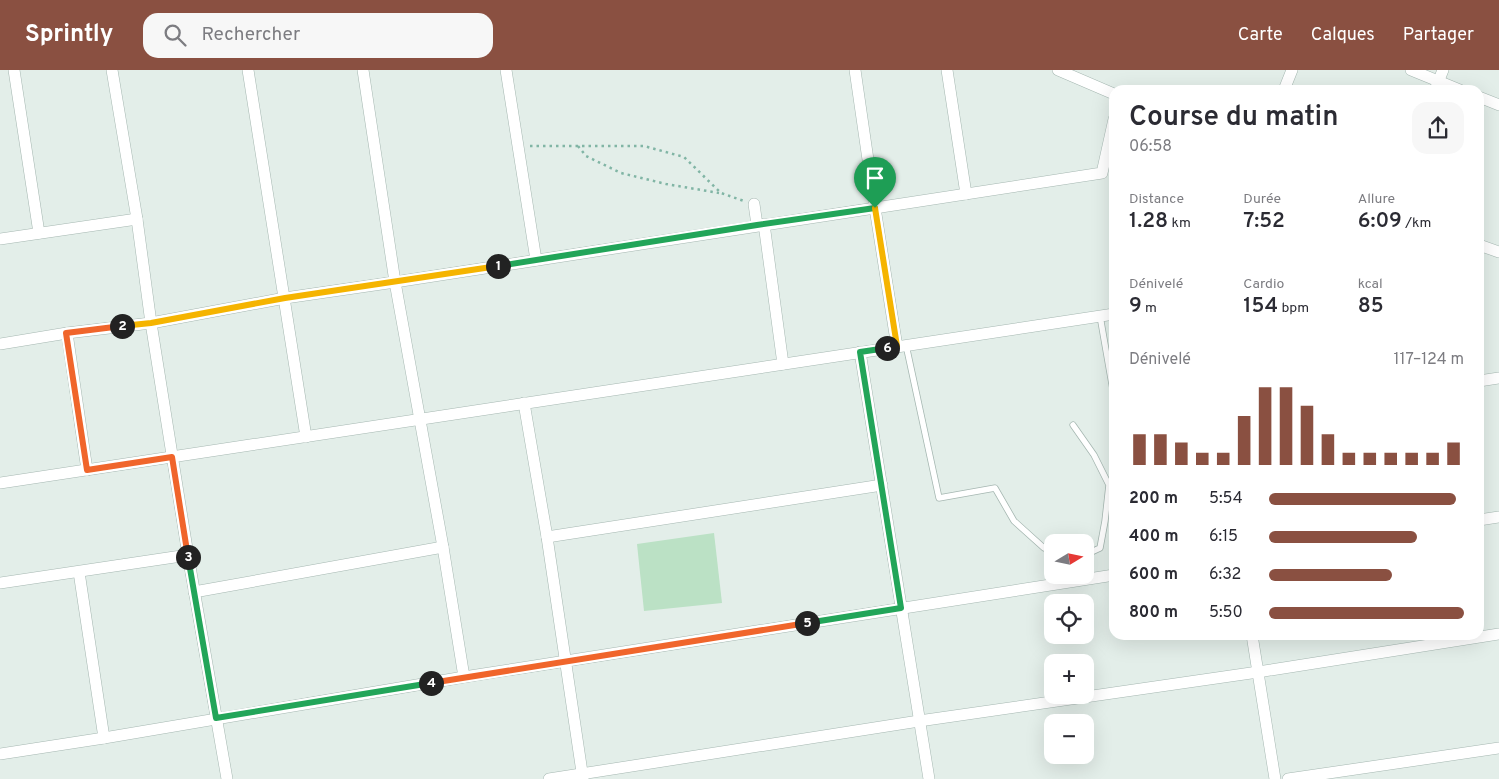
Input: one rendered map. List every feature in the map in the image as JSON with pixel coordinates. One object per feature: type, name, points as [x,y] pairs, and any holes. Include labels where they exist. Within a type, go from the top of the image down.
[{"type":"street","points":[[14,70],[39,233]]},
{"type":"street","points":[[112,70],[137,219],[172,457],[227,779]]},
{"type":"street","points":[[248,70],[306,436]]},
{"type":"street","points":[[363,70],[395,282],[443,548],[464,677]]},
{"type":"street","points":[[506,70],[536,260]]},
{"type":"street","points":[[855,70],[875,208],[902,346]]},
{"type":"street","points":[[947,70],[966,194]]},
{"type":"street","points":[[1058,70],[1109,92]]},
{"type":"street","points":[[1286,85],[1292,70]]},
{"type":"street","points":[[1411,70],[1435,85]]},
{"type":"street","points":[[1437,85],[1443,70]]},
{"type":"street","points":[[1484,99],[1499,105]]},
{"type":"street","points":[[0,344],[66,333],[151,323],[285,298],[1102,172],[1109,141]]},
{"type":"street","points":[[754,204],[761,225],[784,364]]},
{"type":"street","points":[[0,239],[137,219]]},
{"type":"street","points":[[1484,247],[1499,252]]},
{"type":"street","points":[[0,483],[1109,315]]},
{"type":"street","points":[[66,333],[87,470]]},
{"type":"street","points":[[860,352],[929,779]]},
{"type":"street","points":[[1484,380],[1499,378]]},
{"type":"street","points":[[524,403],[547,537],[582,776]]},
{"type":"street","points":[[547,537],[882,485]]},
{"type":"street","points":[[1484,519],[1499,517]]},
{"type":"street","points":[[194,592],[443,548]]},
{"type":"street","points":[[0,583],[188,555]]},
{"type":"street","points":[[79,572],[104,738]]},
{"type":"street","points":[[0,754],[464,677],[1109,576]]},
{"type":"street","points":[[1484,636],[1499,634]]},
{"type":"street","points":[[1253,640],[1276,779]]},
{"type":"street","points":[[549,779],[582,776],[919,720],[1258,672],[1461,640]]},
{"type":"street","points":[[1288,779],[1499,748]]},
{"type":"lane","points":[[1100,316],[1109,367]]},
{"type":"lane","points":[[902,346],[939,498],[995,488],[1014,521],[1044,548]]},
{"type":"lane","points":[[1073,425],[1094,455],[1109,485],[1100,548],[1094,551]]},
{"type":"path","points":[[528,146],[644,146],[684,157],[721,193]]},
{"type":"path","points":[[578,146],[586,156],[621,173],[666,184],[721,193],[754,204]]},
{"type":"green space","points":[[714,533],[722,603],[644,611],[637,544]]},
{"type":"route","points":[[875,208],[897,346],[860,352],[901,608],[216,718],[172,457],[87,470],[66,333],[151,323],[285,298],[875,208]]}]
